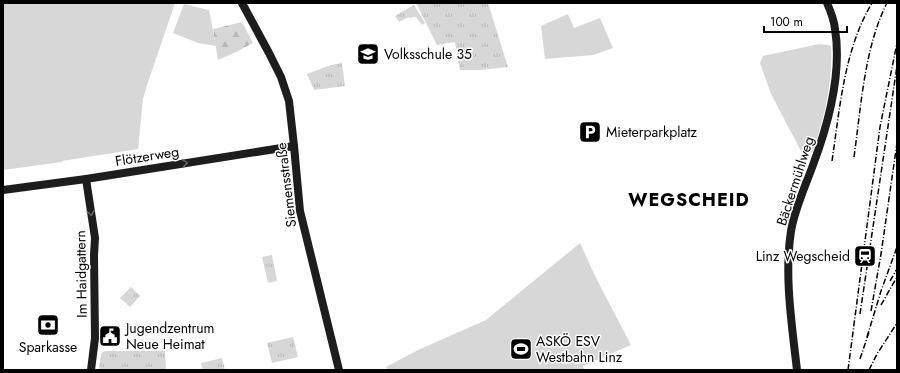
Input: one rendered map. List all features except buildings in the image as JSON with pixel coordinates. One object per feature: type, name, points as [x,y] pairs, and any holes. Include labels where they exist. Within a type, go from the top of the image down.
[{"type":"street","name":"Siemensstraße","points":[[242,3],[270,53],[287,94],[291,110],[300,211],[340,370]]},
{"type":"street","name":"Bäckermühlweg","points":[[797,370],[789,289],[790,245],[795,214],[824,133],[832,96],[836,65],[837,39],[833,19],[827,3]]},
{"type":"street","name":"Flötzerweg","points":[[3,190],[86,179],[294,146]]},
{"type":"street","name":"Im Haidgattern","points":[[86,179],[95,238],[95,338],[91,370]]},
{"type":"green space","points":[[3,3],[175,3],[143,99],[138,149],[3,170]]},
{"type":"green space","points":[[416,3],[488,3],[508,67],[480,70],[460,70],[455,42],[437,45]]},
{"type":"green space","points":[[184,4],[209,10],[216,46],[198,43],[173,33]]},
{"type":"green space","points":[[414,5],[425,23],[422,25],[416,17],[409,17],[399,22],[395,16]]},
{"type":"green space","points":[[568,14],[574,28],[600,18],[613,48],[593,55],[545,59],[541,26]]},
{"type":"green space","points":[[242,22],[253,43],[218,60],[213,29]]},
{"type":"green space","points":[[819,44],[831,46],[831,73],[824,114],[812,153],[801,151],[771,94],[760,63],[763,56]]},
{"type":"green space","points":[[342,63],[345,86],[314,90],[307,74],[331,65]]},
{"type":"green space","points":[[580,243],[596,278],[631,345],[583,366],[584,370],[388,370],[386,367],[418,350],[486,320]]},
{"type":"green space","points":[[272,255],[277,281],[268,283],[262,257]]},
{"type":"green space","points":[[131,287],[140,296],[130,307],[120,298]]},
{"type":"green space","points":[[293,337],[298,357],[272,363],[267,343]]},
{"type":"green space","points":[[106,351],[165,351],[166,370],[99,370],[101,354]]},
{"type":"green space","points":[[222,358],[225,370],[203,370],[201,363]]},
{"type":"railway","points":[[832,161],[844,79],[849,59],[855,40],[872,3]]},
{"type":"railway","points":[[854,157],[861,99],[868,59],[879,21],[887,3]]},
{"type":"railway","points":[[848,370],[880,127],[897,43]]},
{"type":"railway","points":[[860,314],[897,66]]},
{"type":"railway","points":[[871,311],[897,143]]},
{"type":"railway","points":[[867,337],[881,291],[897,247]]},
{"type":"railway","points":[[890,281],[897,269]]},
{"type":"railway","points":[[881,305],[897,277]]},
{"type":"railway","points":[[869,370],[877,354],[897,323]]},
{"type":"railway","points":[[860,359],[869,332]]},
{"type":"place","name":"Volksschule 35","points":[[368,54]]},
{"type":"place","name":"Mieterparkplatz","points":[[590,132]]},
{"type":"place","name":"Linz Wegscheid","points":[[865,256]]},
{"type":"place","name":"Sparkasse","points":[[48,325]]},
{"type":"place","name":"Jugendzentrum Neue Heimat","points":[[110,336]]},
{"type":"place","name":"ASKÖ ESV Westbahn Linz","points":[[521,349]]},
{"type":"district","name":"WEGSCHEID","points":[[689,200]]}]
